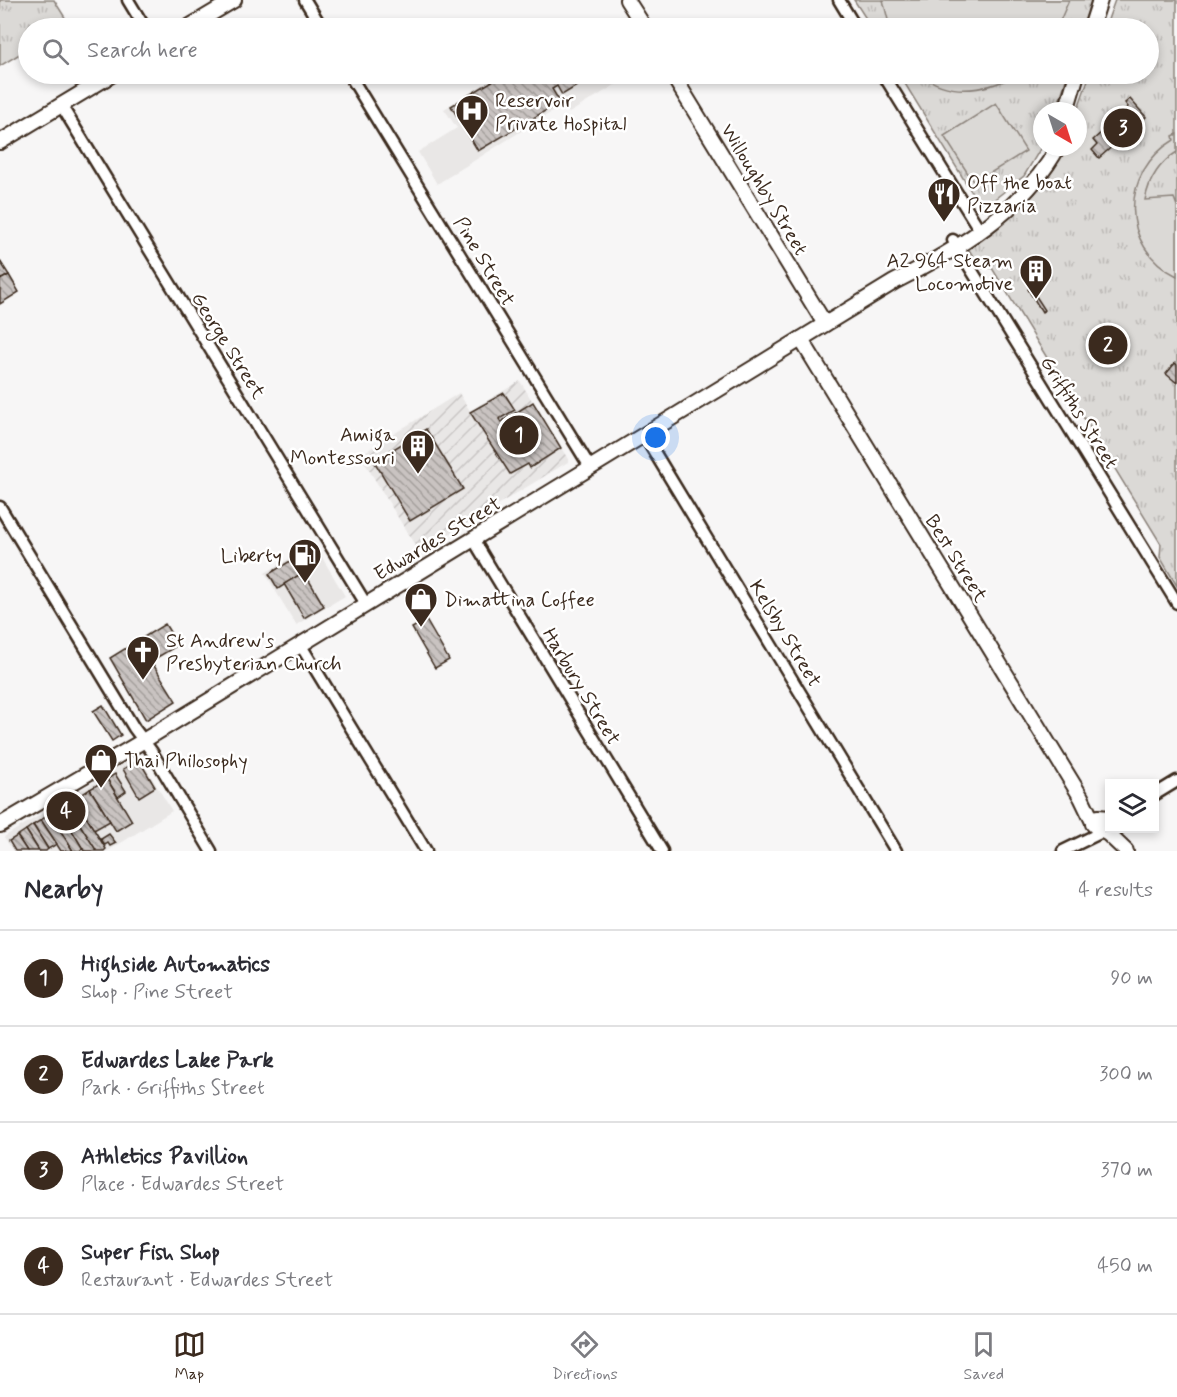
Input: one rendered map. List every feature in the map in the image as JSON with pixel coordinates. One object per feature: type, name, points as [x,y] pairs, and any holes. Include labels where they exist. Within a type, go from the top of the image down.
[{"type":"street","points":[[128,0],[139,18]]},
{"type":"street","points":[[204,18],[234,0]]},
{"type":"street","points":[[304,0],[316,18]]},
{"type":"street","points":[[627,0],[639,18]]},
{"type":"street","points":[[839,0],[850,18]]},
{"type":"street","points":[[1095,18],[1100,0]]},
{"type":"street","points":[[0,142],[96,84]]},
{"type":"street","name":"Pine Street","points":[[355,84],[590,467]]},
{"type":"street","name":"Willoughby Street","points":[[678,84],[825,324]]},
{"type":"street","points":[[889,84],[976,225]]},
{"type":"street","points":[[1069,102],[1074,84]]},
{"type":"street","points":[[1076,102],[1081,84]]},
{"type":"street","name":"George Street","points":[[61,105],[366,604]]},
{"type":"street","name":"Edwardes Street","points":[[955,244],[1024,182],[1043,156]]},
{"type":"street","name":"Edwardes Street","points":[[0,825],[143,741],[991,222],[1021,196],[1052,156]]},
{"type":"street","name":"Griffiths Street","points":[[955,244],[1177,603]]},
{"type":"street","name":"Best Street","points":[[801,339],[1081,797],[1105,823]]},
{"type":"street","name":"Kelsby Street","points":[[644,435],[896,851]]},
{"type":"street","points":[[0,507],[211,851]]},
{"type":"street","name":"Harbury Street","points":[[472,539],[662,851]]},
{"type":"street","points":[[300,644],[426,851]]},
{"type":"street","points":[[1159,792],[1177,781]]},
{"type":"street","points":[[1066,849],[1105,825]]},
{"type":"street","name":"Best Street","points":[[1113,833],[1128,851]]},
{"type":"shaded area","name":"Reservoir Private Hospital","points":[[485,84],[617,84],[569,113],[563,105],[437,184],[418,152],[457,128],[444,109]]},
{"type":"shaded area","points":[[520,381],[568,462],[419,552],[360,455],[459,393],[470,411]]},
{"type":"shaded area","name":"Liberty","points":[[314,544],[345,596],[296,625],[265,573]]},
{"type":"shaded area","points":[[138,755],[172,811],[108,851],[13,851],[4,837]]},
{"type":"green space","points":[[0,0],[54,0],[65,18],[18,18],[18,55],[0,66]]},
{"type":"green space","points":[[854,0],[1091,0],[1085,18],[866,18]]},
{"type":"green space","points":[[883,0],[1069,0],[1061,18],[888,18]]},
{"type":"green space","points":[[1115,0],[1177,0],[1177,586],[1160,557],[1161,544],[992,268],[980,268],[968,248],[1035,193],[1059,156],[1087,156],[1087,102],[1080,102],[1086,84],[1159,84],[1159,18],[1109,18]]},
{"type":"green space","points":[[905,84],[1065,84],[1059,102],[1033,102],[1033,156],[1036,156],[1024,176],[982,209]]},
{"type":"green space","points":[[937,84],[997,84],[969,89],[944,87]]},
{"type":"green space","points":[[996,103],[1026,151],[974,183],[944,136]]},
{"type":"green space","points":[[1177,134],[1177,152],[1156,172],[1145,200],[1174,198],[1177,206],[1177,276],[1158,263],[1144,247],[1136,229],[1134,209],[1136,189],[1144,171],[1156,154],[1174,140],[1173,136]]},
{"type":"building","points":[[487,84],[580,84],[562,95],[557,86],[552,89],[560,102],[478,151],[451,106]]},
{"type":"building","points":[[1130,99],[1146,117],[1099,158],[1092,150],[1097,145],[1093,140],[1103,131],[1106,134],[1117,124],[1113,120],[1128,107],[1125,103]]},
{"type":"building","points":[[0,261],[9,275],[0,280]]},
{"type":"building","points":[[9,275],[19,292],[0,304],[0,280]]},
{"type":"building","name":"A2 964 Steam Locomotive","points":[[1030,287],[1045,310],[1042,312],[1028,289]]},
{"type":"building","points":[[1175,363],[1177,365],[1177,383],[1166,374]]},
{"type":"building","points":[[504,393],[515,410],[499,419],[501,422],[533,402],[561,448],[530,468],[528,464],[510,474],[470,412]]},
{"type":"building","name":"Amiga Montessouri","points":[[426,429],[463,489],[410,521],[374,461]]},
{"type":"building","points":[[295,558],[304,572],[278,589],[269,574]]},
{"type":"building","points":[[304,572],[324,606],[304,618],[284,584]]},
{"type":"building","points":[[426,620],[449,660],[435,668],[412,628]]},
{"type":"building","name":"St Andrew's Presbyterian Church","points":[[165,624],[178,645],[151,661],[176,701],[146,720],[110,658]]},
{"type":"building","points":[[103,705],[121,735],[112,741],[93,711]]},
{"type":"building","points":[[139,760],[155,787],[139,797],[123,769]]},
{"type":"building","points":[[115,774],[126,791],[118,797],[107,779]]},
{"type":"building","points":[[107,779],[132,821],[116,831],[90,789]]},
{"type":"building","points":[[90,789],[110,821],[94,830],[75,799]]},
{"type":"building","points":[[75,799],[106,849],[104,851],[96,851],[67,804]]},
{"type":"building","points":[[67,804],[95,851],[84,851],[59,809]]},
{"type":"building","points":[[59,809],[83,849],[73,851],[50,814]]},
{"type":"building","points":[[50,814],[73,851],[61,851],[41,820]]},
{"type":"building","points":[[41,820],[57,844],[48,849],[33,825]]},
{"type":"building","points":[[33,825],[48,849],[46,851],[39,851],[26,830]]},
{"type":"building","points":[[26,830],[39,851],[27,851],[17,836]]},
{"type":"building","points":[[109,834],[116,843],[110,846],[108,843],[105,845],[101,839]]},
{"type":"building","points":[[17,836],[27,851],[15,851],[9,841]]},
{"type":"place","name":"Athletics Pavillion","points":[[1123,128]]},
{"type":"place","name":"Reservoir Private Hospital","points":[[472,140]]},
{"type":"place","name":"Off the boat Pizzaria","points":[[944,223]]},
{"type":"place","name":"A2 964 Steam Locomotive","points":[[1036,300]]},
{"type":"place","name":"Edwardes Lake Park","points":[[1108,345]]},
{"type":"place","name":"Highside Automatics","points":[[519,435]]},
{"type":"place","name":"Amiga Montessouri","points":[[418,475]]},
{"type":"place","name":"Liberty","points":[[305,584]]},
{"type":"place","name":"Dimattina Coffee","points":[[421,628]]},
{"type":"place","name":"St Andrew's Presbyterian Church","points":[[143,681]]},
{"type":"place","name":"Thai Philosophy","points":[[101,789]]},
{"type":"place","name":"Super Fish Shop","points":[[66,811]]}]
